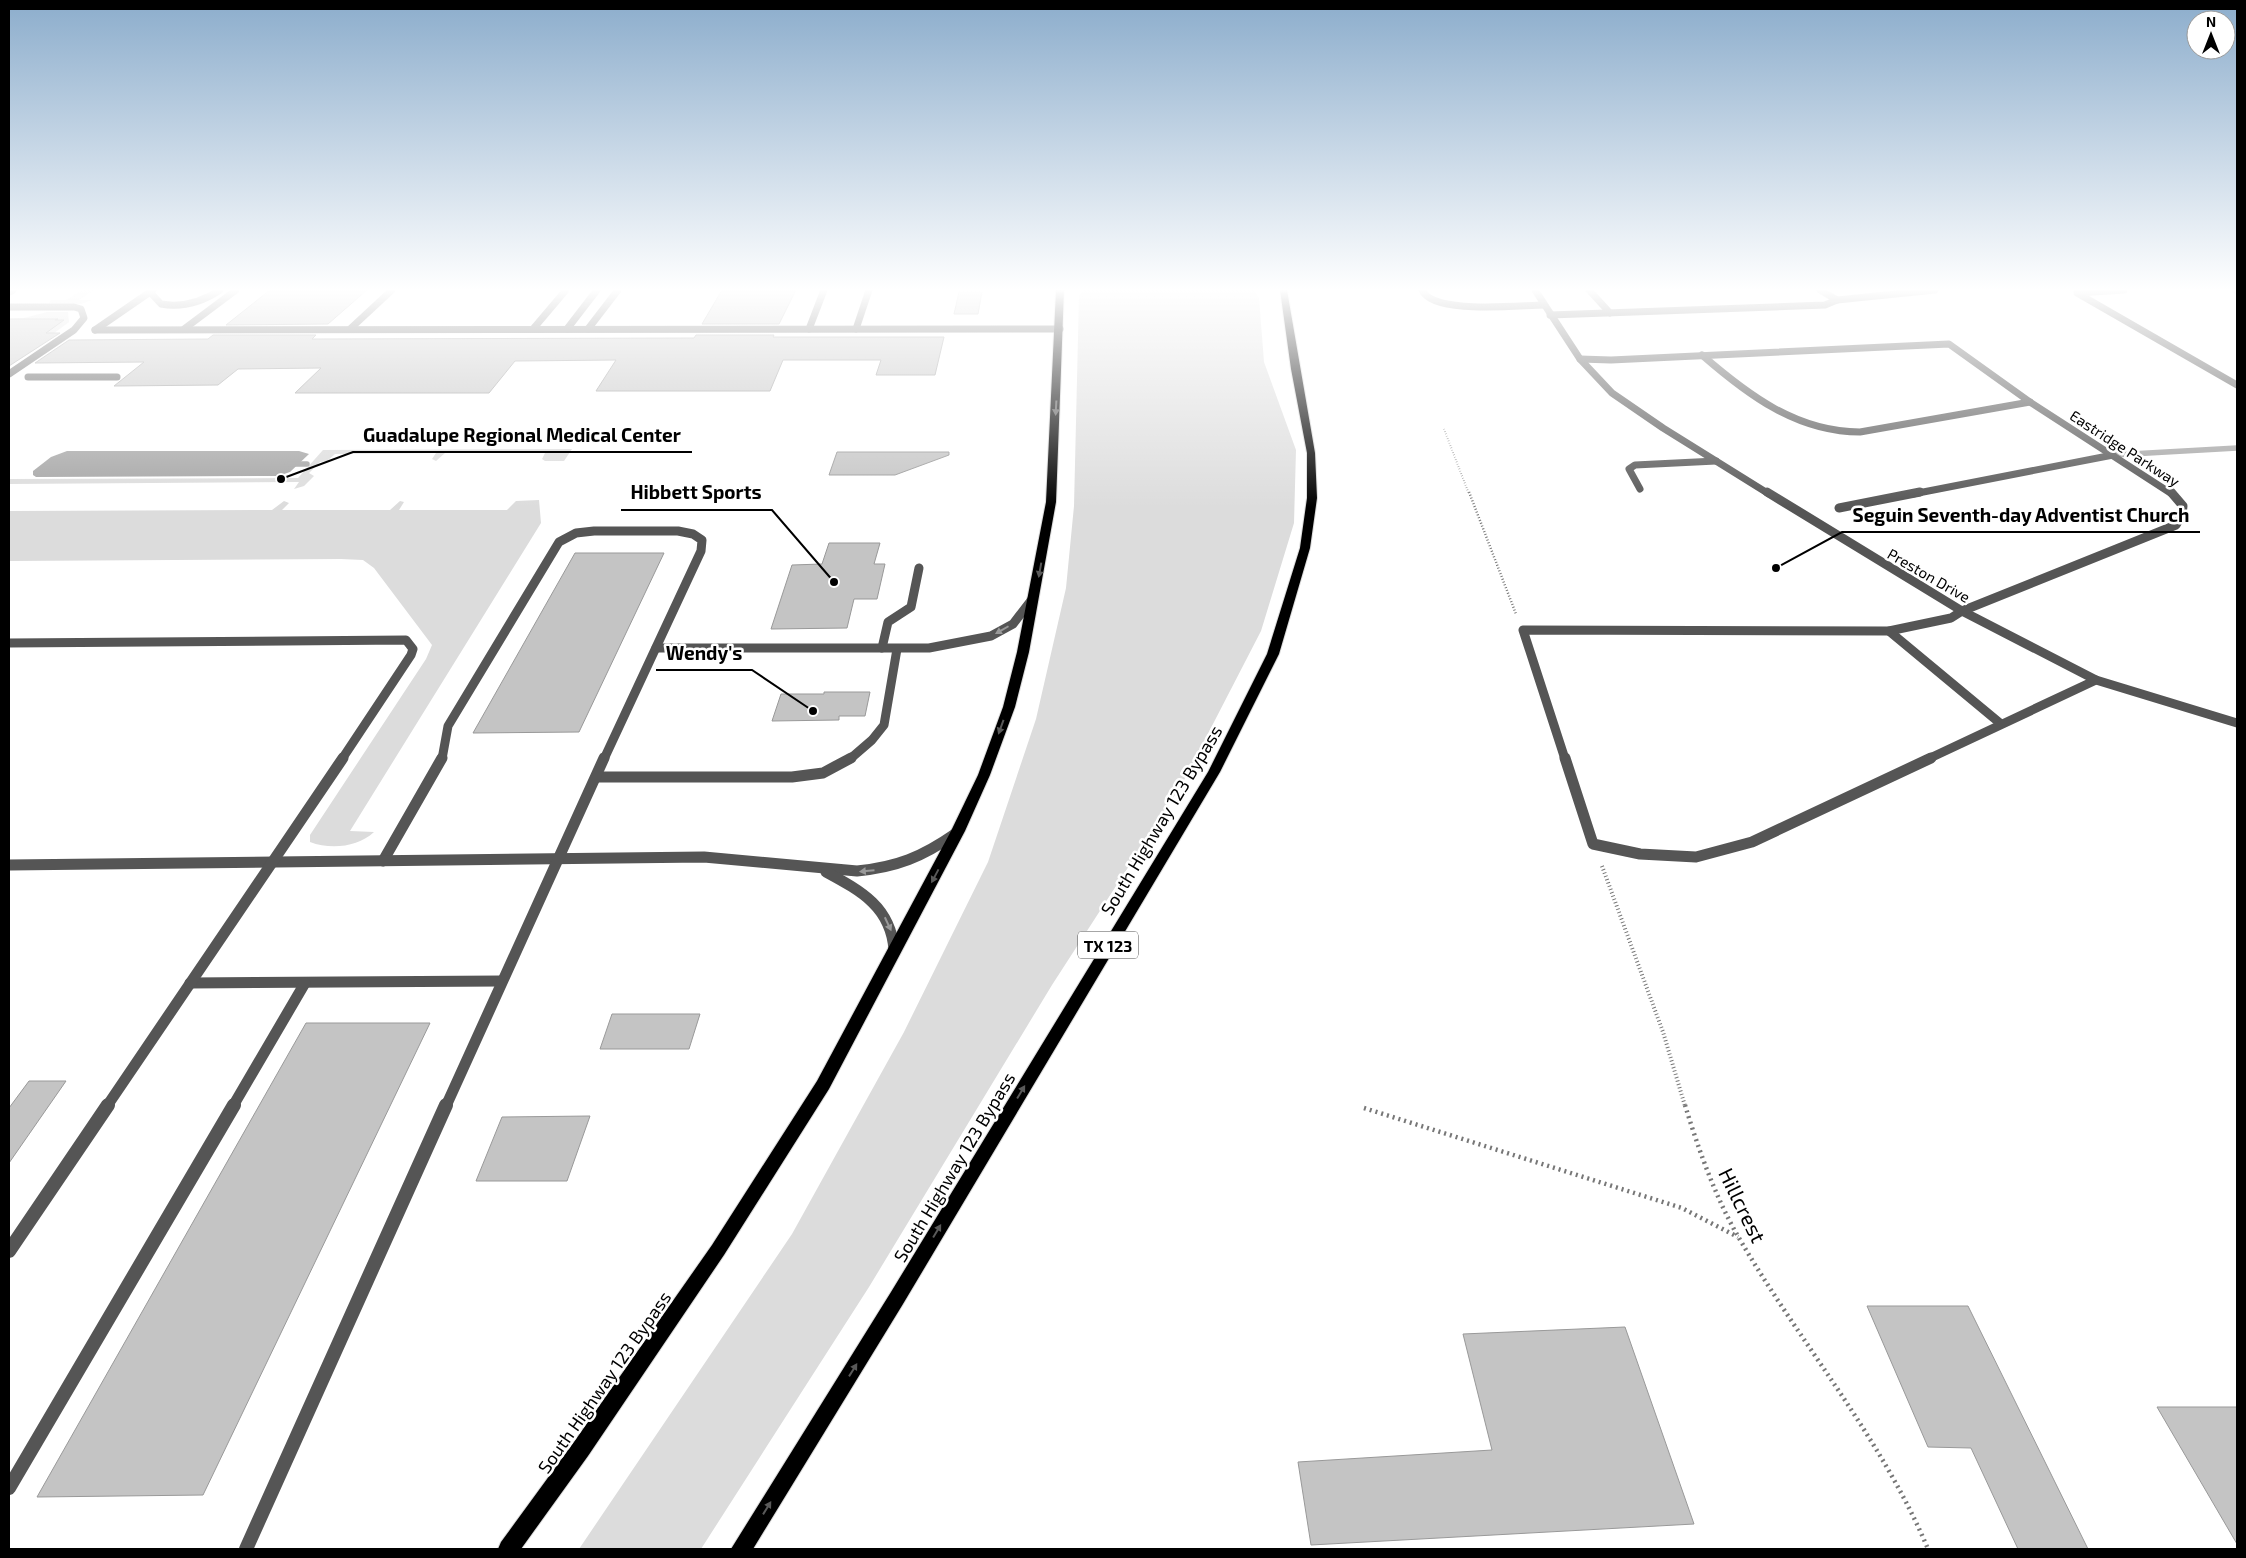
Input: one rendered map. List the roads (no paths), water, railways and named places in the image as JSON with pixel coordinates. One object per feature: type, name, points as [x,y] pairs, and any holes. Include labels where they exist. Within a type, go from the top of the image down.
[{"type":"main road","name":"South Highway 123 Bypass","points":[[508,1549],[581,1449],[718,1250],[822,1085],[958,831],[984,774],[1009,707],[1035,596],[1051,502],[1058,363]]},
{"type":"main road","name":"South Highway 123 Bypass","points":[[741,1549],[897,1298],[1214,772],[1272,654],[1305,548],[1312,498],[1311,453],[1294,363]]},
{"type":"street","points":[[9,374],[26,363]]},
{"type":"street","name":"Preston Drive","points":[[1583,363],[1594,376],[1618,397],[1716,461],[1962,611],[2096,680],[2237,723]]},
{"type":"street","points":[[1711,363],[1744,390],[1807,425],[1834,433],[1860,432],[2030,402]]},
{"type":"street","name":"Eastridge Parkway","points":[[1962,611],[2176,525],[2182,515],[2183,506],[2171,492],[2030,402],[1975,363]]},
{"type":"street","points":[[2198,363],[2237,385]]},
{"type":"street","points":[[28,377],[117,377]]},
{"type":"street","points":[[1839,508],[2113,455]]},
{"type":"street","points":[[1640,489],[1630,469],[1635,465],[1716,461]]},
{"type":"street","points":[[246,1549],[557,860],[701,551],[702,540],[693,534],[678,531],[594,530],[576,533],[559,542],[448,726],[444,738],[444,751],[441,763],[383,861]]},
{"type":"street","points":[[882,648],[888,622],[911,608],[919,568]]},
{"type":"street","points":[[656,648],[929,648],[991,636],[1013,624],[1035,596]]},
{"type":"street","points":[[1962,611],[1951,618],[1889,631],[1523,630],[1593,844],[1640,854],[1696,857],[1752,842],[2096,680]]},
{"type":"street","points":[[1889,631],[2001,724]]},
{"type":"street","points":[[9,643],[406,640],[413,649],[411,655],[9,1251]]},
{"type":"street","points":[[597,777],[792,777],[823,773],[856,754],[878,734],[884,725],[902,648]]},
{"type":"street","points":[[9,865],[725,857],[825,872],[867,872],[891,868],[916,859],[940,846],[958,831]]},
{"type":"street","points":[[825,872],[862,892],[879,906],[895,940],[894,953]]},
{"type":"street","points":[[190,983],[502,981]]},
{"type":"street","points":[[9,1488],[305,982]]},
{"type":"waterway","points":[[2113,455],[2237,448]]},
{"type":"waterway","points":[[287,464],[307,464]]},
{"type":"place","name":"Guadalupe Regional Medical Center","points":[[281,479]]},
{"type":"place","name":"Seguin Seventh-day Adventist Church","points":[[1776,568]]},
{"type":"place","name":"Hibbett Sports","points":[[834,582]]},
{"type":"place","name":"Wendy's","points":[[813,711]]}]
